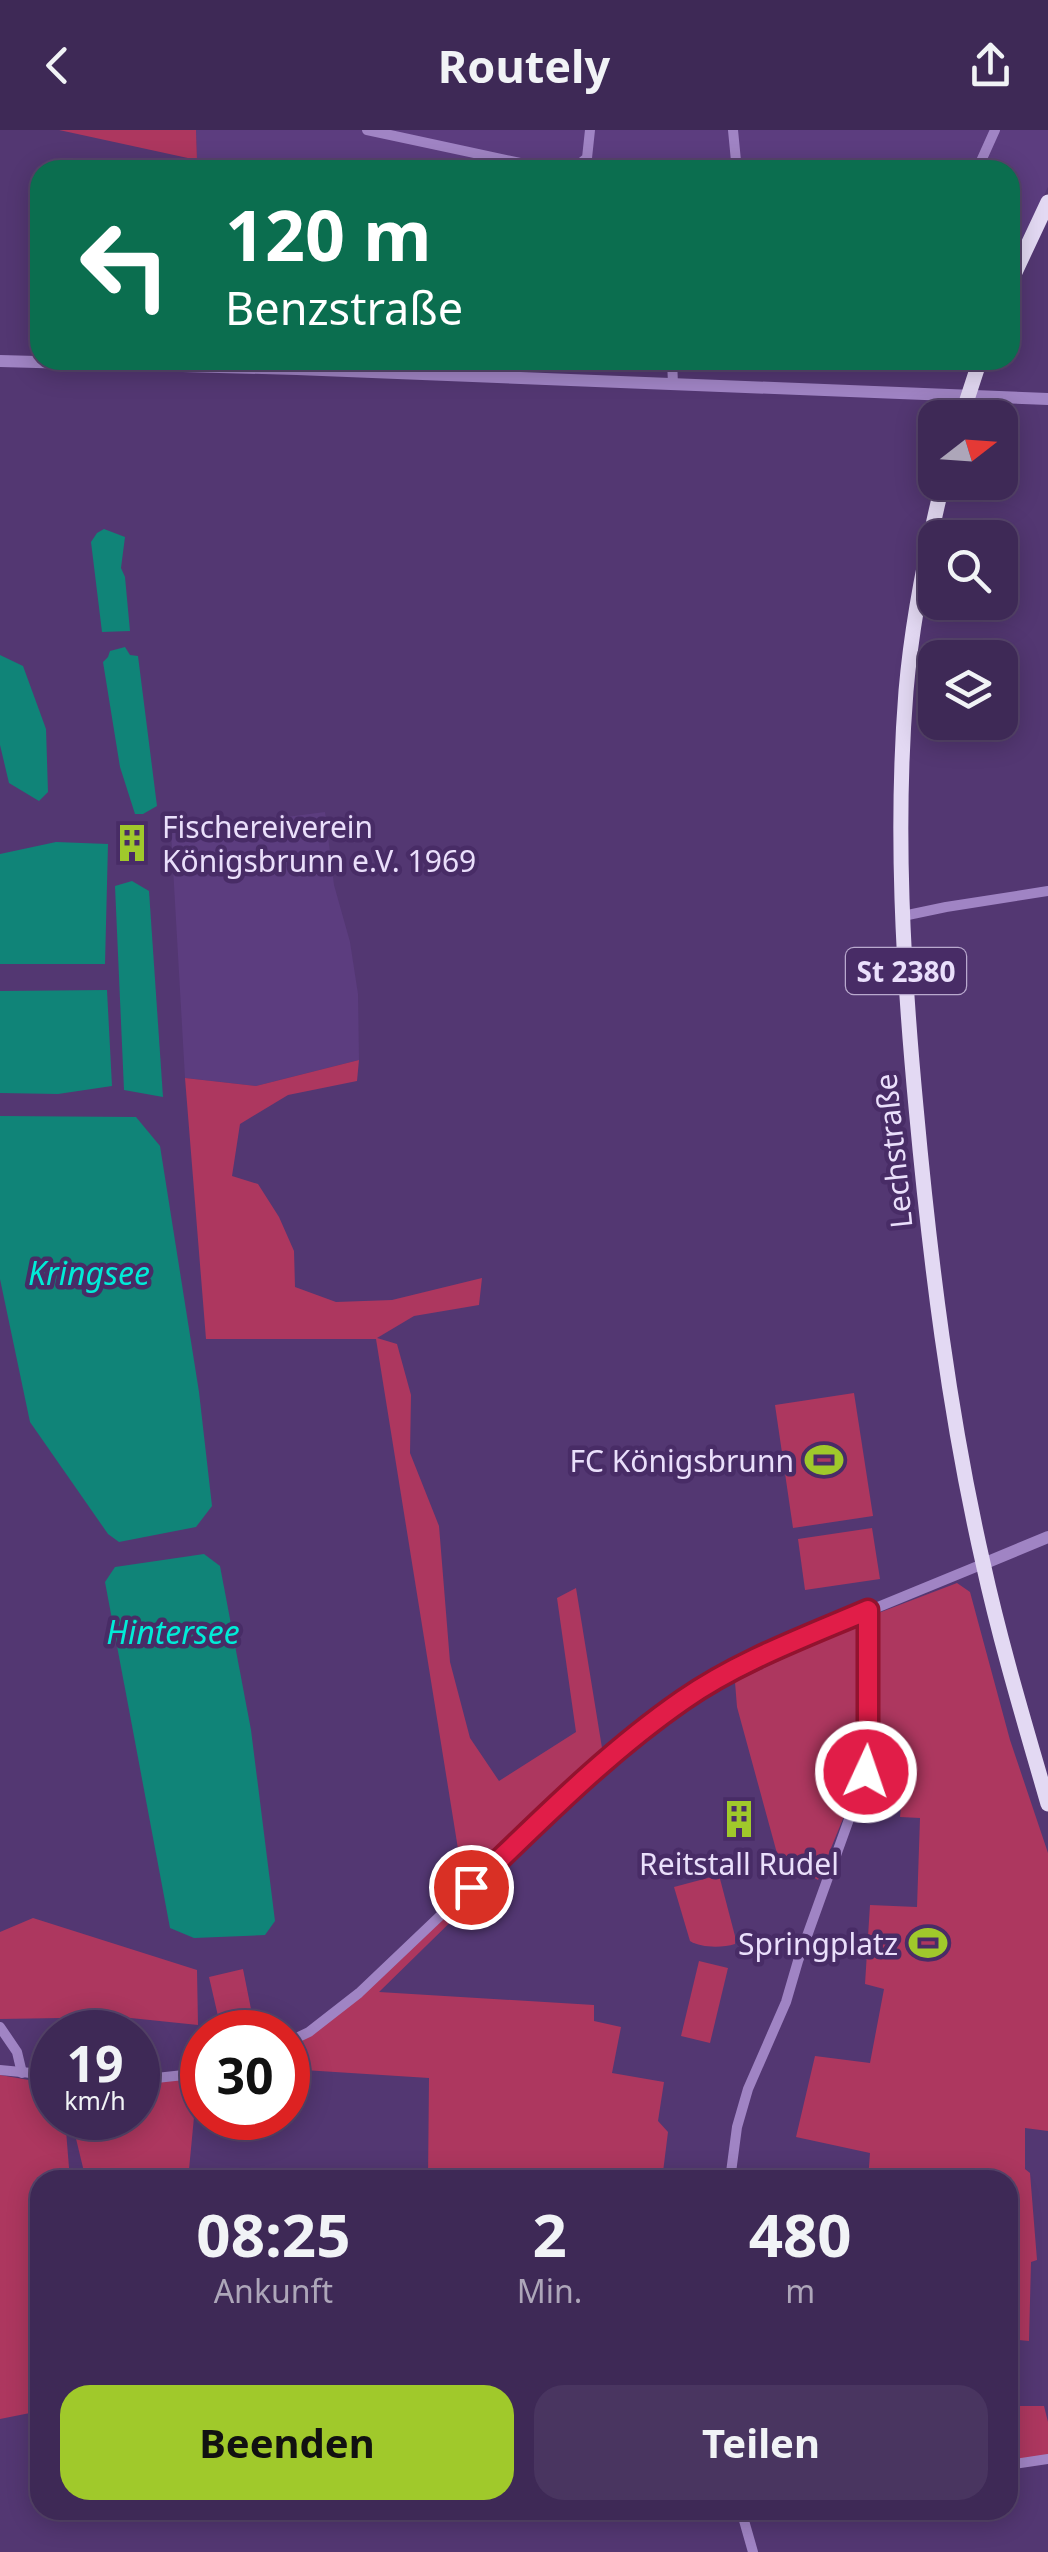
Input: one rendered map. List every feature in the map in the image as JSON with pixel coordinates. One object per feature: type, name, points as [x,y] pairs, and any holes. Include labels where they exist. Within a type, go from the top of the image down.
[{"type":"main road","points":[[1020,262],[1048,202]]},
{"type":"main road","points":[[966,400],[976,370]]},
{"type":"main road","name":"Lechstraße","points":[[938,500],[906,689],[903,916],[909,1032],[931,1257],[970,1500],[1008,1666],[1048,1804]]},
{"type":"street","points":[[367,130],[506,160]]},
{"type":"street","points":[[584,160],[590,130]]},
{"type":"street","points":[[733,130],[736,160]]},
{"type":"street","points":[[982,160],[995,130]]},
{"type":"street","points":[[0,361],[30,362]]},
{"type":"street","points":[[332,370],[1048,400]]},
{"type":"street","points":[[672,370],[672,384]]},
{"type":"street","points":[[903,916],[1048,891]]},
{"type":"street","points":[[310,2031],[359,1993],[602,1762],[684,1699],[731,1671],[868,1610],[1048,1537]]},
{"type":"street","points":[[731,2170],[737,2127],[748,2089],[786,2002],[866,1772],[868,1610]]},
{"type":"street","points":[[0,2026],[17,2052],[22,2073]]},
{"type":"street","points":[[0,2070],[30,2074]]},
{"type":"street","points":[[1018,2464],[1048,2460]]},
{"type":"street","points":[[744,2520],[753,2552]]},
{"type":"shaded area","points":[[59,130],[196,130],[197,160]]},
{"type":"shaded area","points":[[196,130],[1048,130],[1048,187],[1020,244],[1020,160],[197,160]]},
{"type":"shaded area","points":[[325,812],[334,885],[350,942],[358,994],[359,1060],[256,1086],[185,1078],[171,832]]},
{"type":"shaded area","points":[[359,1060],[357,1081],[288,1095],[240,1124],[232,1176],[258,1184],[279,1217],[294,1251],[295,1287],[336,1302],[392,1300],[482,1278],[479,1305],[414,1316],[377,1338],[397,1344],[411,1395],[410,1453],[439,1526],[450,1662],[470,1738],[499,1781],[576,1732],[557,1598],[576,1588],[602,1748],[463,1880],[376,1339],[206,1339],[185,1078],[256,1086]]},
{"type":"shaded area","name":"FC Königsbrunn","points":[[854,1393],[873,1516],[793,1528],[775,1405]]},
{"type":"shaded area","points":[[872,1528],[880,1579],[805,1590],[798,1539]]},
{"type":"shaded area","points":[[957,1583],[970,1592],[1010,1740],[1048,1853],[1048,2131],[1025,2128],[1025,2169],[1030,2173],[1037,2260],[1031,2262],[1029,2341],[1018,2340],[1018,2170],[869,2170],[870,2153],[796,2137],[815,2056],[870,2063],[884,1989],[865,1984],[870,1905],[917,1907],[920,1818],[900,1817],[905,1763],[862,1772],[818,1880],[778,1857],[737,1707],[735,1682],[881,1612]]},
{"type":"shaded area","points":[[626,1742],[630,1747],[617,1765],[379,1992],[594,2005],[594,2021],[621,2027],[612,2073],[664,2082],[658,2121],[668,2132],[663,2170],[428,2170],[429,2078],[310,2070],[310,2028],[335,2013]]},
{"type":"shaded area","points":[[719,1875],[735,1944],[700,1945],[690,1941],[674,1887]]},
{"type":"shaded area","points":[[33,1918],[197,1970],[198,2010],[180,2010],[180,2023],[160,2021],[160,2010],[30,2010],[30,2019],[0,2019],[0,1932]]},
{"type":"shaded area","points":[[699,1961],[728,1968],[710,2043],[681,2036]]},
{"type":"shaded area","points":[[243,1969],[251,2009],[217,2010],[209,1977]]},
{"type":"shaded area","points":[[0,2075],[30,2080],[30,2140],[67,2140],[69,2170],[30,2170],[30,2413],[0,2419]]},
{"type":"shaded area","points":[[180,2076],[180,2140],[192,2140],[189,2170],[84,2170],[76,2140],[160,2140],[160,2078]]},
{"type":"shaded area","points":[[1018,2406],[1044,2406],[1048,2456],[1018,2460]]},
{"type":"water","points":[[104,529],[125,537],[121,568],[130,631],[102,632],[91,542]]},
{"type":"water","points":[[125,647],[130,655],[138,656],[157,806],[143,814],[135,814],[120,767],[103,662],[110,651]]},
{"type":"water","points":[[0,655],[23,666],[46,729],[48,792],[39,801],[9,783],[0,745]]},
{"type":"water","points":[[56,842],[108,844],[105,964],[0,964],[0,854]]},
{"type":"water","points":[[132,881],[149,891],[163,1097],[124,1090],[115,886]]},
{"type":"water","points":[[107,990],[112,1086],[58,1094],[0,1093],[0,991]]},
{"type":"water","name":"Kringsee","points":[[0,1116],[136,1117],[160,1146],[199,1392],[212,1506],[196,1527],[119,1542],[108,1534],[30,1422],[0,1279]]},
{"type":"water","name":"Hintersee","points":[[204,1554],[220,1566],[251,1730],[275,1921],[265,1935],[194,1938],[170,1928],[105,1582],[115,1567]]},
{"type":"place","name":"Fischereiverein Königsbrunn e.V. 1969","points":[[132,843]]},
{"type":"place","name":"FC Königsbrunn","points":[[824,1460]]},
{"type":"place","name":"Reitstall Rudel","points":[[739,1819]]},
{"type":"place","name":"Springplatz","points":[[928,1943]]},
{"type":"route","points":[[471,1887],[602,1762],[684,1699],[766,1653],[868,1610],[866,1772]]}]
